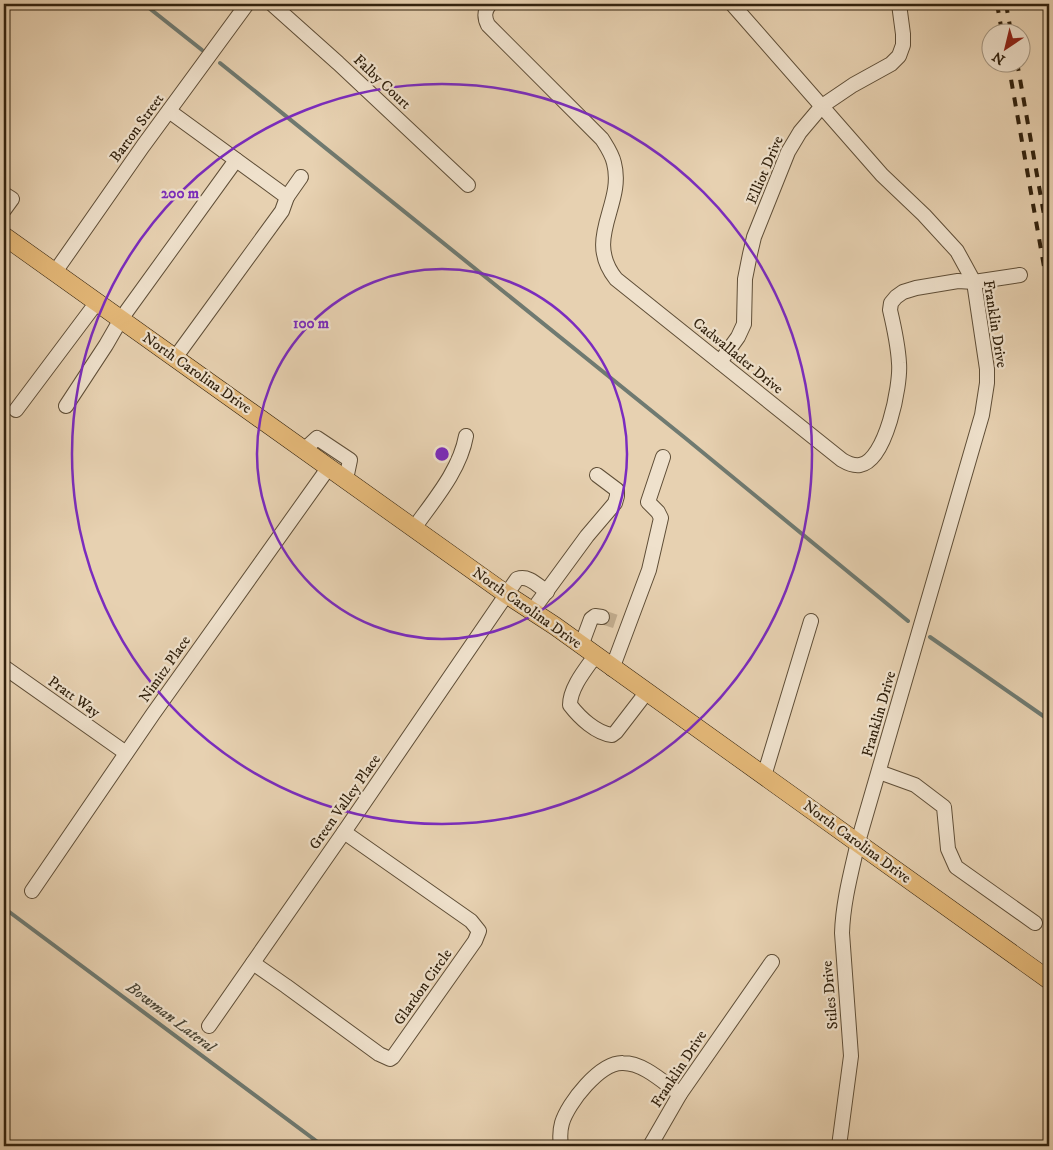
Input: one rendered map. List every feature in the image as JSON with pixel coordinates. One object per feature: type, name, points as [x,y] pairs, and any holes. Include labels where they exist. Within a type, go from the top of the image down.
[{"type":"main road","name":"North Carolina Drive","points":[[4,236],[858,842],[1044,977]]},
{"type":"street","name":"Falby Court","points":[[272,4],[331,56],[468,185]]},
{"type":"street","name":"Cadwallader Drive","points":[[490,4],[485,12],[488,26],[602,139],[610,151],[614,164],[615,186],[603,232],[602,245],[604,258],[611,273],[616,279],[842,460],[860,465],[868,462],[874,457],[884,438],[899,382],[899,363],[890,310],[891,302],[903,292],[916,288],[958,281],[974,282],[1020,275]]},
{"type":"street","name":"Franklin Drive","points":[[732,4],[882,175],[924,215],[957,251],[974,282],[987,369],[987,383],[982,415],[858,842]]},
{"type":"street","name":"Elliot Drive","points":[[720,362],[738,337],[744,324],[744,279],[754,237],[788,152],[800,132],[822,106],[853,85],[891,64],[899,56],[903,45],[899,4]]},
{"type":"street","name":"Barton Street","points":[[56,272],[243,5]]},
{"type":"street","points":[[169,112],[287,197]]},
{"type":"street","points":[[66,406],[121,320],[236,160]]},
{"type":"street","points":[[175,358],[282,211],[287,197],[301,177]]},
{"type":"street","points":[[4,194],[12,199],[4,210]]},
{"type":"street","points":[[16,410],[97,302]]},
{"type":"street","points":[[414,528],[455,467],[463,450],[466,436]]},
{"type":"street","points":[[304,450],[317,438],[334,448],[350,460],[346,479]]},
{"type":"street","points":[[612,669],[623,624],[649,570],[661,518],[648,502],[662,458]]},
{"type":"street","name":"Nimitz Place","points":[[32,891],[126,753],[329,467]]},
{"type":"street","points":[[532,612],[587,536],[614,503],[617,490],[597,475]]},
{"type":"street","name":"Green Valley Place","points":[[209,1026],[517,579],[523,577],[529,579],[547,592]]},
{"type":"street","points":[[602,617],[595,616],[592,619],[588,651],[579,680],[570,700],[570,705],[598,731],[612,735],[646,692]]},
{"type":"street","points":[[764,776],[810,621]]},
{"type":"street","name":"Pratt Way","points":[[4,668],[126,753]]},
{"type":"street","points":[[879,772],[915,785],[944,807],[948,849],[956,867],[1035,923]]},
{"type":"street","name":"Glardon Circle","points":[[252,963],[379,1054],[390,1059],[475,941],[478,931],[471,921],[344,832]]},
{"type":"street","name":"Stiles Drive","points":[[839,1146],[851,1056],[843,958],[842,916],[858,842]]},
{"type":"street","name":"Franklin Drive","points":[[650,1146],[680,1094],[772,962]]},
{"type":"street","points":[[561,1146],[562,1123],[572,1102],[598,1074],[609,1066],[623,1063],[637,1066],[680,1094]]},
{"type":"waterway","points":[[144,4],[202,50]]},
{"type":"waterway","points":[[220,63],[684,437],[908,621]]},
{"type":"waterway","points":[[930,637],[1049,720]]},
{"type":"waterway","name":"Bowman Lateral","points":[[4,908],[323,1146]]},
{"type":"tunnel","points":[[602,617],[617,622]]},
{"type":"railway","points":[[997,4],[1000,22]]},
{"type":"railway","points":[[1006,4],[1009,22]]},
{"type":"railway","points":[[1010,72],[1049,295]]},
{"type":"railway","points":[[1019,72],[1049,243]]}]
